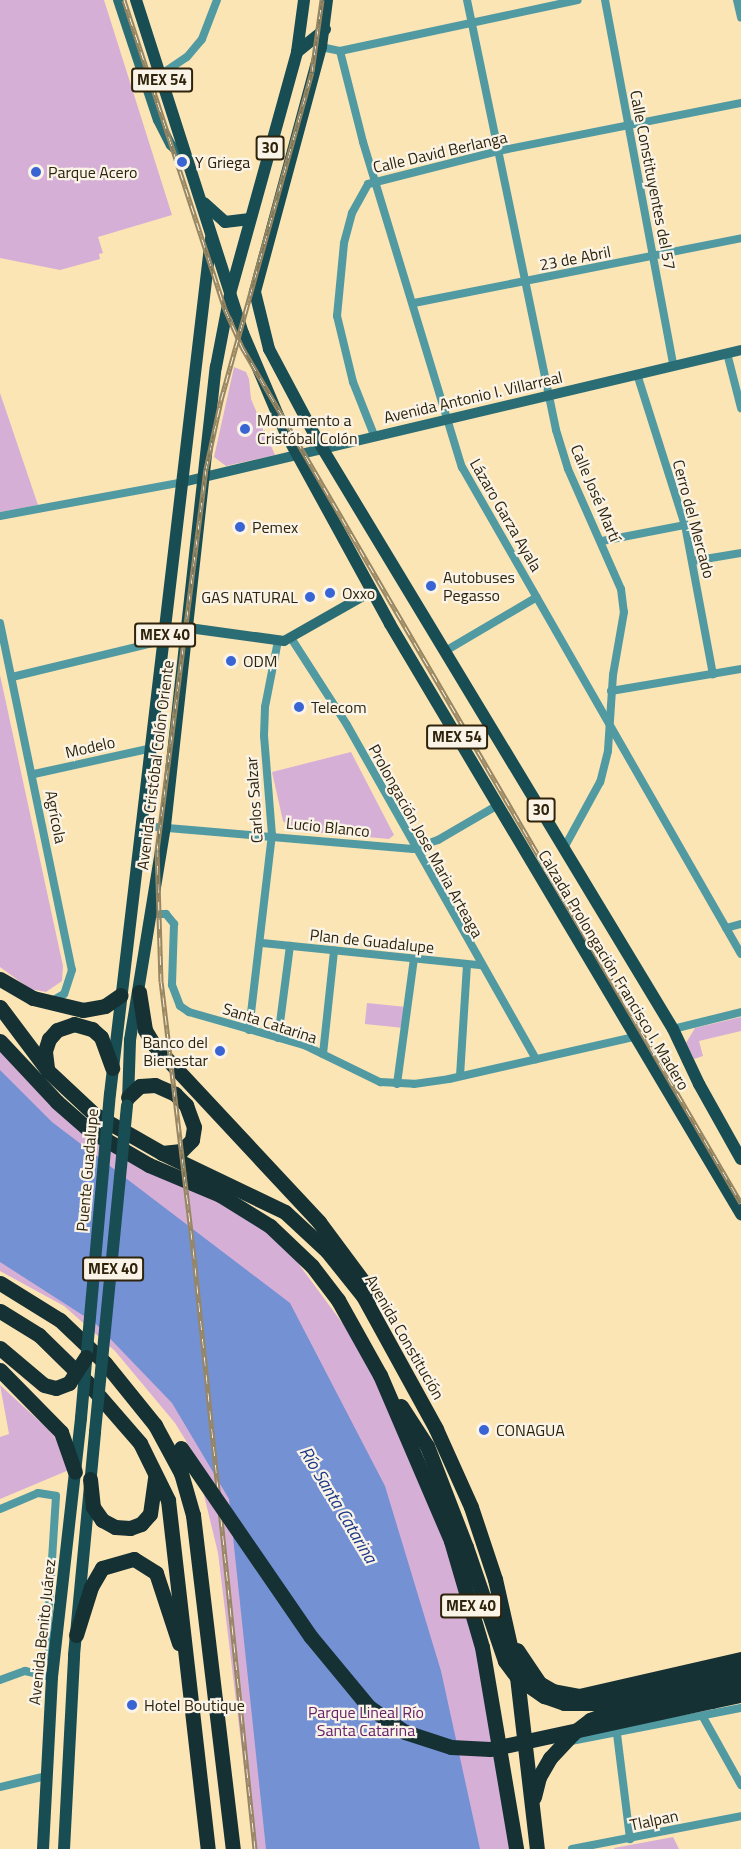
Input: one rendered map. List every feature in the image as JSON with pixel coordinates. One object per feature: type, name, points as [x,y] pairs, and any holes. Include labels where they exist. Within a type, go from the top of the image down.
[{"type":"highway","points":[[0,979],[45,1002],[92,1010],[121,994]]},
{"type":"highway","points":[[139,992],[150,1039],[346,1255],[376,1301],[389,1339]]},
{"type":"highway","name":"Avenida Constitución","points":[[0,1007],[48,1071],[94,1114],[162,1153],[268,1202],[300,1224],[352,1281],[389,1339],[436,1428],[471,1507],[511,1637],[537,1849]]},
{"type":"highway","points":[[48,1071],[45,1057],[49,1039],[62,1027],[74,1024],[92,1029],[100,1037],[112,1068]]},
{"type":"highway","name":"MEX 40","points":[[0,1041],[57,1102],[89,1130],[128,1155],[244,1208],[291,1245],[338,1300],[380,1376],[451,1541],[468,1593],[482,1647],[516,1849]]},
{"type":"highway","points":[[128,1101],[140,1086],[155,1085],[176,1094],[190,1112],[194,1127],[192,1140],[181,1151],[162,1153]]},
{"type":"highway","points":[[0,1283],[45,1309],[74,1331],[105,1363],[155,1425],[181,1448],[311,1637],[369,1707],[405,1732],[451,1747],[490,1749],[741,1695]]},
{"type":"highway","points":[[5,1315],[63,1356],[140,1443],[154,1465],[168,1500],[174,1528],[187,1669],[208,1849]]},
{"type":"highway","points":[[0,1348],[44,1385],[64,1386],[86,1357]]},
{"type":"highway","points":[[0,1370],[61,1432],[75,1472]]},
{"type":"highway","points":[[380,1376],[427,1446],[466,1547],[505,1661],[518,1678],[544,1696],[564,1703],[598,1703],[741,1671]]},
{"type":"highway","points":[[155,1425],[189,1494],[233,1849]]},
{"type":"highway","points":[[90,1479],[93,1507],[102,1520],[115,1527],[130,1528],[141,1524],[153,1508],[154,1465]]},
{"type":"highway","points":[[76,1635],[91,1587],[102,1568],[134,1559],[156,1573],[187,1669]]},
{"type":"highway","points":[[511,1637],[531,1675],[546,1688],[572,1696],[614,1690],[741,1659]]},
{"type":"highway","points":[[532,1815],[539,1777],[564,1742],[601,1715],[741,1684]]},
{"type":"main road","name":"MEX 54","points":[[136,0],[230,294]]},
{"type":"main road","name":"30","points":[[230,294],[297,52],[304,0]]},
{"type":"main road","name":"30","points":[[321,47],[327,0]]},
{"type":"main road","points":[[297,52],[325,29]]},
{"type":"main road","name":"Calzada Prolongación Francisco I. Madero","points":[[321,47],[255,292],[269,349],[286,386],[447,650],[673,1029],[699,1084],[741,1159]]},
{"type":"main road","points":[[201,200],[225,222],[250,219]]},
{"type":"main road","name":"Avenida Cristóbal Colón Oriente","points":[[112,1068],[144,826],[208,276],[211,230]]},
{"type":"main road","name":"Calzada Prolongación Francisco I. Madero","points":[[230,294],[277,417],[297,456],[372,591],[634,1037],[741,1214]]},
{"type":"main road","name":"Avenida Cristóbal Colón Oriente","points":[[128,1101],[130,1040],[153,914],[165,826],[206,476],[216,367],[230,294]]},
{"type":"main road","name":"Puente Guadalupe","points":[[81,1418],[112,1068]]},
{"type":"main road","name":"Avenida Benito Juárez","points":[[64,1849],[76,1635],[128,1101]]},
{"type":"main road","name":"Avenida Benito Juárez","points":[[43,1849],[53,1671],[81,1418]]},
{"type":"main road","points":[[53,1671],[71,1694]]},
{"type":"street","points":[[118,0],[158,120],[171,145],[188,160]]},
{"type":"street","points":[[160,75],[187,57],[202,39],[217,0]]},
{"type":"street","name":"Calle José Martí","points":[[467,0],[524,282],[563,456],[621,589],[624,612],[611,691],[608,751],[600,782],[564,848]]},
{"type":"street","points":[[321,47],[340,51],[578,0]]},
{"type":"street","name":"Calle Constituyentes del 57","points":[[605,0],[673,365]]},
{"type":"street","points":[[737,0],[741,18]]},
{"type":"street","name":"Lázaro Garza Ayala","points":[[340,51],[375,180],[414,303],[446,418],[470,483],[741,954]]},
{"type":"street","name":"Calle David Berlanga","points":[[374,435],[353,382],[337,316],[338,280],[352,213],[360,194],[375,180],[498,152],[741,103]]},
{"type":"street","name":"23 de Abril","points":[[414,303],[741,238]]},
{"type":"street","name":"Avenida Antonio I. Villarreal","points":[[0,516],[183,482],[741,350]]},
{"type":"street","points":[[727,353],[741,408]]},
{"type":"street","name":"Cerro del Mercado","points":[[637,374],[685,525],[713,674]]},
{"type":"street","points":[[602,541],[685,525]]},
{"type":"street","points":[[693,561],[741,553]]},
{"type":"street","points":[[189,628],[278,641],[291,638],[372,591]]},
{"type":"street","points":[[447,650],[537,597]]},
{"type":"street","name":"Agrícola","points":[[0,623],[34,774],[72,970],[64,994],[45,1002]]},
{"type":"street","name":"Prolongación Jose Maria Arteaga","points":[[291,638],[346,725],[413,849],[536,1059]]},
{"type":"street","points":[[12,676],[165,640]]},
{"type":"street","name":"Carlos Salzar","points":[[249,1030],[262,943],[272,835],[264,736],[265,707],[278,641]]},
{"type":"street","points":[[611,691],[741,669]]},
{"type":"street","name":"Modelo","points":[[34,774],[152,748]]},
{"type":"street","name":"Lucio Blanco","points":[[144,826],[272,835],[413,849],[438,840],[498,805]]},
{"type":"street","name":"Santa Catarina","points":[[153,914],[166,914],[174,924],[171,975],[175,1000],[189,1012],[278,1038],[323,1054],[366,1078],[398,1084],[460,1076],[634,1037]]},
{"type":"street","points":[[726,928],[741,924]]},
{"type":"street","name":"Plan de Guadalupe","points":[[262,943],[480,965]]},
{"type":"street","points":[[278,1038],[290,946]]},
{"type":"street","points":[[323,1054],[334,951]]},
{"type":"street","points":[[398,1084],[414,959]]},
{"type":"street","points":[[460,1076],[467,965]]},
{"type":"street","points":[[673,1029],[741,1012]]},
{"type":"street","points":[[0,1509],[38,1493],[53,1493],[57,1505],[47,1640],[53,1671],[25,1671],[0,1680]]},
{"type":"street","points":[[564,1742],[617,1734],[741,1708]]},
{"type":"street","points":[[703,1717],[741,1785]]},
{"type":"street","points":[[617,1734],[630,1839]]},
{"type":"street","points":[[0,1787],[46,1776]]},
{"type":"street","name":"Tlalpan","points":[[572,1849],[741,1816]]},
{"type":"green space","points":[[0,0],[104,0],[172,215],[98,237],[103,253],[99,254],[100,259],[60,270],[0,258]]},
{"type":"green space","points":[[234,367],[246,372],[251,399],[275,455],[226,466],[214,457]]},
{"type":"green space","points":[[0,393],[38,505],[0,512]]},
{"type":"green space","points":[[0,675],[63,966],[62,981],[46,992],[30,989],[0,967]]},
{"type":"green space","points":[[351,752],[394,835],[389,839],[293,830],[283,821],[272,772]]},
{"type":"green space","points":[[367,1003],[404,1007],[402,1028],[365,1024]]},
{"type":"green space","points":[[741,1017],[741,1031],[699,1041],[703,1056],[694,1059],[686,1043],[695,1028]]},
{"type":"green space","name":"Río Santa Catarina","points":[[0,1050],[41,1094],[281,1240],[357,1343],[428,1485],[478,1651],[513,1849],[254,1849],[218,1553],[194,1454],[175,1423],[115,1351],[64,1306],[0,1271]]},
{"type":"green space","points":[[0,1385],[48,1429],[61,1445],[69,1470],[0,1499],[0,1437],[9,1434]]},
{"type":"green space","points":[[673,1837],[679,1849],[614,1849],[614,1848]]},
{"type":"water","name":"Río Santa Catarina","points":[[0,1070],[52,1122],[290,1303],[385,1486],[441,1671],[480,1849],[266,1849],[229,1499],[172,1403],[95,1323],[0,1262]]},
{"type":"railway","points":[[124,0],[225,309],[242,347],[741,1203]]},
{"type":"railway","points":[[255,1849],[194,1257],[161,982],[157,851],[206,469],[221,400],[312,72],[322,0]]},
{"type":"place","name":"Y Griega","points":[[182,162]]},
{"type":"place","name":"Parque Acero","points":[[36,172]]},
{"type":"place","name":"Monumento a Cristóbal Colón","points":[[245,429]]},
{"type":"place","name":"Pemex","points":[[240,527]]},
{"type":"place","name":"Autobuses Pegasso","points":[[431,586]]},
{"type":"place","name":"Oxxo","points":[[330,593]]},
{"type":"place","name":"GAS NATURAL","points":[[310,597]]},
{"type":"place","name":"ODM","points":[[231,661]]},
{"type":"place","name":"Telecom","points":[[299,707]]},
{"type":"place","name":"Banco del Bienestar","points":[[220,1051]]},
{"type":"place","name":"CONAGUA","points":[[484,1430]]},
{"type":"place","name":"Hotel Boutique","points":[[132,1705]]},
{"type":"park label","name":"Parque Lineal Río Santa Catarina","points":[[366,1721]]}]
